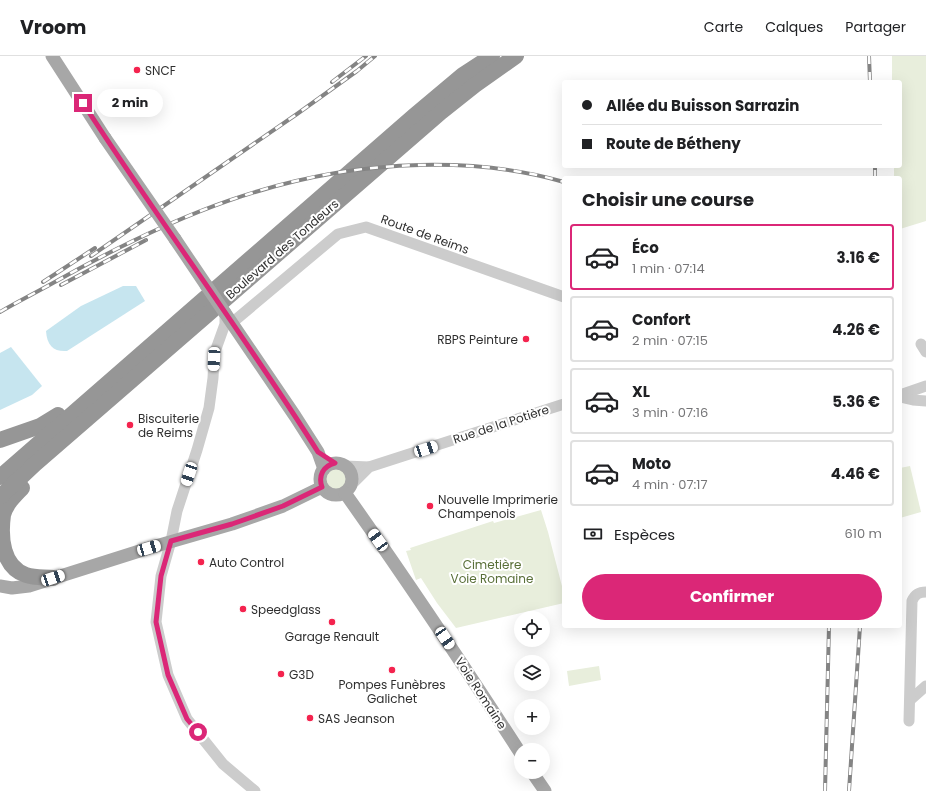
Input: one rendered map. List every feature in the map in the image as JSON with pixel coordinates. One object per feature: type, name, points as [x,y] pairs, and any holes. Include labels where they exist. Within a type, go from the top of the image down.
[{"type":"highway","name":"Boulevard des Tondeurs","points":[[0,477],[414,116],[463,75],[492,56]]},
{"type":"highway","name":"Boulevard des Tondeurs","points":[[0,497],[35,464],[114,395],[441,112],[475,84],[516,56]]},
{"type":"highway","points":[[0,440],[40,426],[54,418],[114,368],[149,346]]},
{"type":"highway","points":[[53,578],[25,575],[14,568],[4,555],[0,540],[3,515],[10,500],[114,395]]},
{"type":"main road","points":[[52,56],[318,452],[335,466],[351,472],[352,480],[348,488],[334,495],[325,491],[322,487],[320,477],[335,466]]},
{"type":"main road","points":[[1,587],[12,588],[29,586],[171,541],[232,524],[283,506],[322,487]]},
{"type":"main road","name":"Voie Romaine","points":[[348,488],[416,595],[514,743]]},
{"type":"main road","points":[[537,779],[545,791]]},
{"type":"street","name":"Route de Reims","points":[[229,318],[338,234],[366,227],[562,296]]},
{"type":"street","points":[[229,318],[225,324],[216,349],[209,408],[177,511],[171,541],[161,576],[156,622],[168,675],[187,719],[223,764],[255,791]]},
{"type":"street","points":[[902,395],[926,386]]},
{"type":"street","points":[[902,397],[913,400],[926,401]]},
{"type":"street","name":"Rue de la Potière","points":[[348,488],[369,467],[562,405]]},
{"type":"street","points":[[335,466],[369,467]]},
{"type":"street","points":[[909,721],[912,600],[918,593],[926,592]]},
{"type":"street","points":[[910,700],[926,686]]},
{"type":"green space","points":[[892,56],[926,56],[926,221],[902,228],[902,176],[894,176],[894,168],[902,168],[902,80],[892,80]]},
{"type":"green space","points":[[910,466],[921,512],[902,517],[902,468]]},
{"type":"green space","points":[[337,469],[345,472],[348,480],[345,488],[337,491],[329,488],[326,480],[329,472]]},
{"type":"green space","name":"Cimetière Voie Romaine","points":[[541,510],[562,586],[562,603],[529,611],[514,611],[514,615],[456,628],[437,603],[421,578],[416,580],[406,551],[411,550],[410,548],[493,521],[494,523]]},
{"type":"green space","points":[[599,666],[601,680],[569,686],[567,671]]},
{"type":"water","points":[[123,286],[136,286],[145,301],[67,351],[58,350],[52,347],[48,341],[46,331],[81,306]]},
{"type":"water","points":[[11,347],[42,386],[32,395],[0,410],[0,353]]},
{"type":"railway","points":[[332,82],[366,56]]},
{"type":"railway","points":[[91,256],[297,114],[357,71],[375,56]]},
{"type":"railway","points":[[869,56],[870,80]]},
{"type":"railway","points":[[0,312],[97,259],[185,217],[229,200],[275,186],[322,175],[370,168],[420,165],[457,165],[511,170],[562,181]]},
{"type":"railway","points":[[875,168],[875,176]]},
{"type":"railway","points":[[61,285],[146,240]]},
{"type":"railway","points":[[43,282],[95,248]]},
{"type":"railway","points":[[825,791],[829,628]]},
{"type":"railway","points":[[849,791],[860,628]]},
{"type":"place","name":"SNCF","points":[[137,70]]},
{"type":"place","name":"RBPS Peinture","points":[[526,339]]},
{"type":"place","name":"Biscuiterie de Reims","points":[[130,425]]},
{"type":"place","name":"Nouvelle Imprimerie Champenois","points":[[430,506]]},
{"type":"place","name":"Auto Control","points":[[201,562]]},
{"type":"place","name":"Speedglass","points":[[243,609]]},
{"type":"place","name":"Garage Renault","points":[[332,622]]},
{"type":"place","name":"Pompes Funèbres Galichet","points":[[392,670]]},
{"type":"place","name":"G3D","points":[[281,674]]},
{"type":"place","name":"SAS Jeanson","points":[[310,718]]},
{"type":"route","points":[[83,103],[225,313],[233,322],[318,452],[335,463],[324,469],[320,477],[322,487],[283,506],[232,524],[171,541],[161,576],[156,622],[168,675],[187,719],[198,732]]}]
